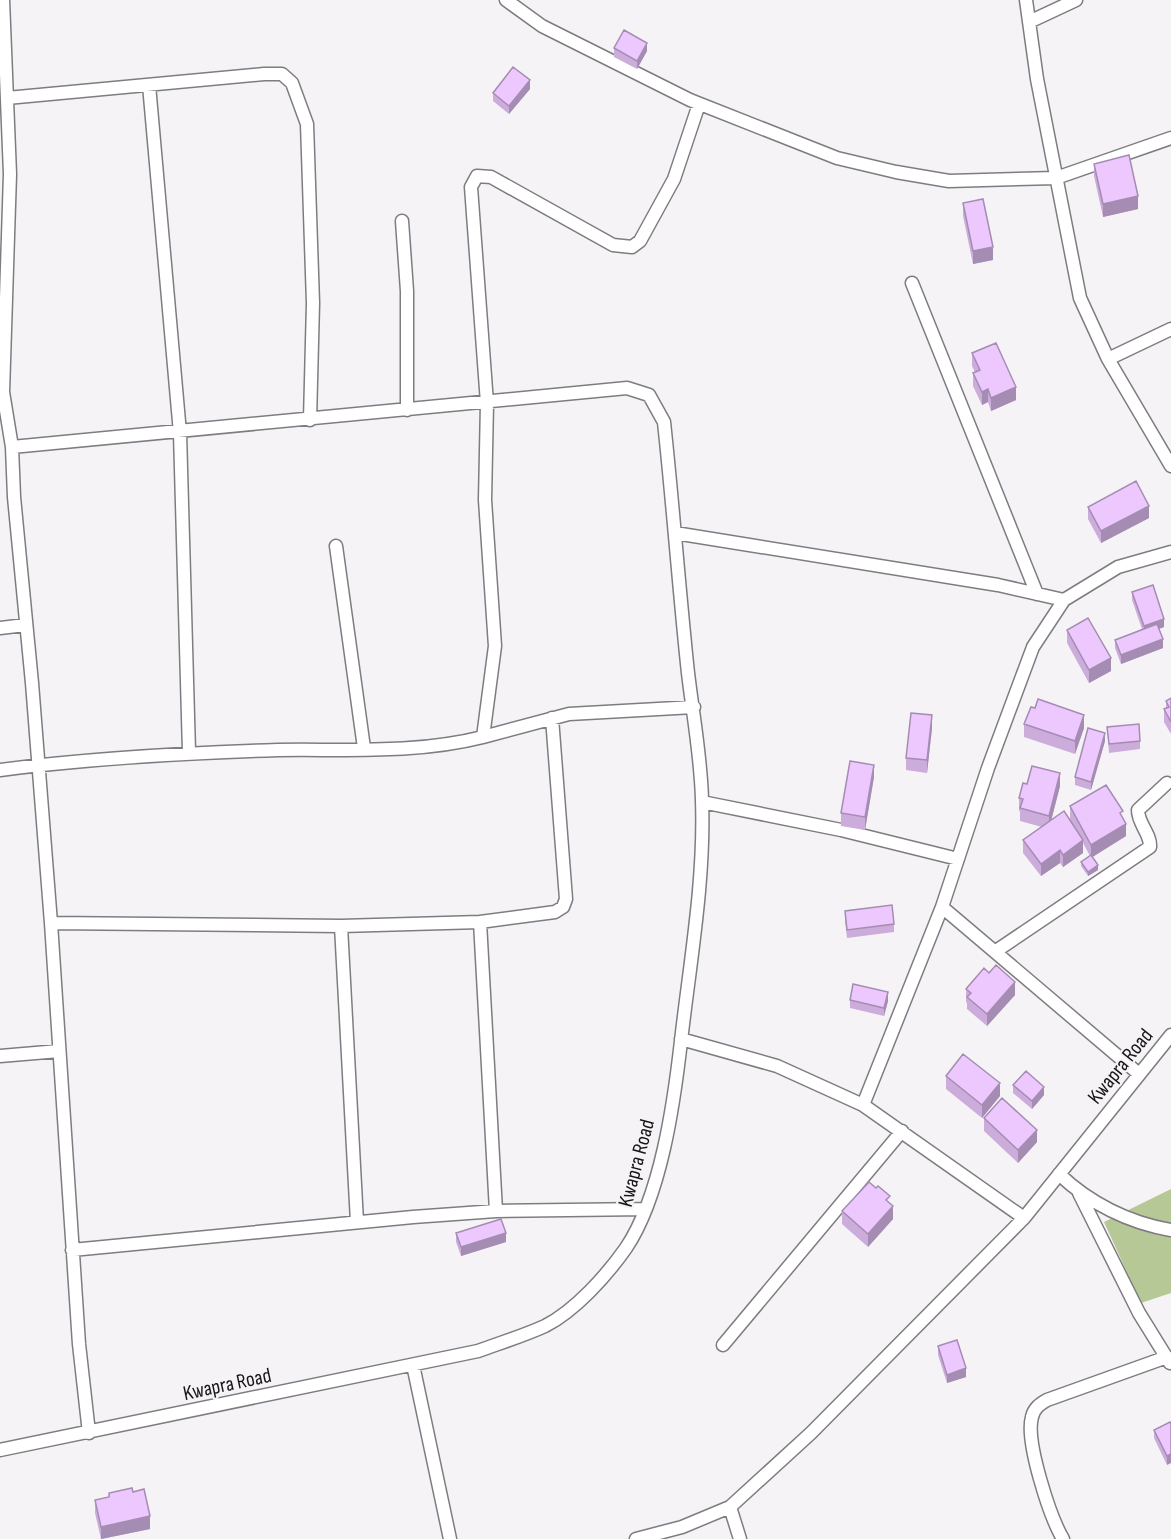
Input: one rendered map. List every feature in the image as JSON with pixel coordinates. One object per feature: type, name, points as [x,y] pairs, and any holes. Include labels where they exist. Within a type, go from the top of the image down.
[{"type":"street","points":[[3,0],[7,98],[5,174],[9,253],[2,338],[3,392],[12,447],[14,497],[51,923],[72,1250],[89,1433]]},
{"type":"street","points":[[507,0],[542,26],[699,104],[837,158],[896,172],[949,181],[1056,178],[1171,138]]},
{"type":"street","points":[[1026,0],[1056,178],[1080,298],[1108,359],[1171,466]]},
{"type":"street","points":[[1029,22],[1076,0]]},
{"type":"street","points":[[7,98],[264,74],[282,74],[292,83],[307,124],[313,303],[310,420]]},
{"type":"street","points":[[149,85],[180,433],[189,753]]},
{"type":"street","points":[[483,737],[495,646],[485,500],[487,403],[471,187],[477,176],[491,177],[612,245],[632,247],[640,241],[674,179],[699,104]]},
{"type":"street","points":[[402,221],[406,291],[406,410]]},
{"type":"street","points":[[912,283],[1037,594]]},
{"type":"street","points":[[1108,359],[1171,329]]},
{"type":"street","name":"Kwapra Road","points":[[0,1450],[478,1352],[547,1325],[605,1276],[626,1247],[646,1209],[670,1114],[681,1039],[699,873],[702,802],[664,422],[649,395],[627,388],[180,433],[12,447]]},
{"type":"street","points":[[0,498],[14,497]]},
{"type":"street","points":[[675,533],[1064,600]]},
{"type":"street","points":[[336,546],[364,748]]},
{"type":"street","points":[[863,1105],[942,907],[988,768],[1033,647],[1064,600],[1118,567],[1171,552]]},
{"type":"street","points":[[0,628],[25,625]]},
{"type":"street","points":[[0,770],[189,753],[407,749],[449,745],[552,718],[593,711],[694,707]]},
{"type":"street","points":[[51,923],[342,926],[480,922],[555,912],[563,907],[566,899],[552,718]]},
{"type":"street","points":[[996,951],[1150,848],[1150,842],[1138,816],[1138,810],[1167,783]]},
{"type":"street","points":[[702,802],[842,830],[958,859]]},
{"type":"street","points":[[942,907],[1139,1074]]},
{"type":"street","points":[[480,922],[496,1211]]},
{"type":"street","points":[[342,926],[357,1222]]},
{"type":"street","name":"Kwapra Road","points":[[730,1507],[811,1432],[1024,1218],[1171,1035]]},
{"type":"street","points":[[681,1039],[777,1066],[863,1105],[1024,1218]]},
{"type":"street","points":[[0,1056],[59,1051]]},
{"type":"street","points":[[723,1345],[902,1131]]},
{"type":"street","points":[[1059,1174],[1079,1193],[1104,1207],[1156,1227],[1171,1230]]},
{"type":"street","points":[[1063,1539],[1039,1477],[1031,1430],[1036,1407],[1047,1400],[1169,1361],[1139,1313],[1079,1193]]},
{"type":"street","points":[[72,1250],[496,1211],[646,1209]]},
{"type":"street","points":[[413,1365],[450,1539]]},
{"type":"street","points":[[636,1539],[682,1527],[730,1507],[740,1539]]},
{"type":"green space","points":[[1171,1189],[1171,1293],[1141,1303],[1104,1222]]},
{"type":"building","points":[[624,30],[647,43],[637,61],[614,48]]},
{"type":"building","points":[[513,67],[530,80],[509,106],[493,93]]},
{"type":"building","points":[[1129,155],[1138,196],[1103,204],[1094,164]]},
{"type":"building","points":[[983,199],[993,247],[973,251],[963,203]]},
{"type":"building","points":[[996,343],[1016,387],[991,398],[988,389],[982,392],[973,373],[980,370],[972,353]]},
{"type":"building","points":[[1136,481],[1149,506],[1101,531],[1088,507]]},
{"type":"building","points":[[1153,585],[1164,619],[1144,626],[1132,592]]},
{"type":"building","points":[[1088,618],[1111,658],[1089,670],[1067,630]]},
{"type":"building","points":[[1157,624],[1163,639],[1121,655],[1115,640]]},
{"type":"building","points":[[1171,698],[1171,722],[1164,709],[1169,707],[1166,701]]},
{"type":"building","points":[[1038,699],[1084,715],[1075,741],[1024,724],[1031,707],[1035,708]]},
{"type":"building","points":[[911,713],[932,715],[927,760],[906,758]]},
{"type":"building","points":[[1139,724],[1140,741],[1109,744],[1107,727]]},
{"type":"building","points":[[1088,728],[1105,733],[1091,782],[1075,777]]},
{"type":"building","points":[[850,761],[874,765],[865,817],[841,813]]},
{"type":"building","points":[[1032,766],[1060,773],[1049,816],[1020,808],[1023,799],[1019,798],[1023,783],[1027,784]]},
{"type":"building","points":[[1106,785],[1123,811],[1120,813],[1126,824],[1091,845],[1070,806]]},
{"type":"building","points":[[1064,811],[1083,840],[1063,855],[1060,850],[1041,864],[1023,840]]},
{"type":"building","points":[[1091,855],[1098,865],[1088,872],[1081,862]]},
{"type":"building","points":[[892,905],[894,924],[847,930],[845,911]]},
{"type":"building","points":[[996,965],[1015,982],[987,1014],[967,997],[971,993],[966,989],[984,968],[989,973]]},
{"type":"building","points":[[853,984],[888,992],[884,1008],[850,1000]]},
{"type":"building","points":[[963,1054],[1000,1083],[982,1105],[946,1076]]},
{"type":"building","points":[[1026,1071],[1044,1087],[1032,1101],[1013,1085]]},
{"type":"building","points":[[1002,1098],[1037,1130],[1018,1150],[984,1118]]},
{"type":"building","points":[[869,1182],[890,1196],[886,1200],[893,1206],[868,1234],[842,1211]]},
{"type":"building","points":[[501,1219],[506,1233],[461,1247],[456,1233]]},
{"type":"building","points":[[957,1340],[966,1368],[947,1375],[938,1346]]},
{"type":"building","points":[[1170,1422],[1171,1454],[1167,1456],[1154,1430]]},
{"type":"building","points":[[132,1488],[133,1492],[144,1489],[150,1516],[101,1527],[95,1500],[109,1497],[109,1493]]}]
